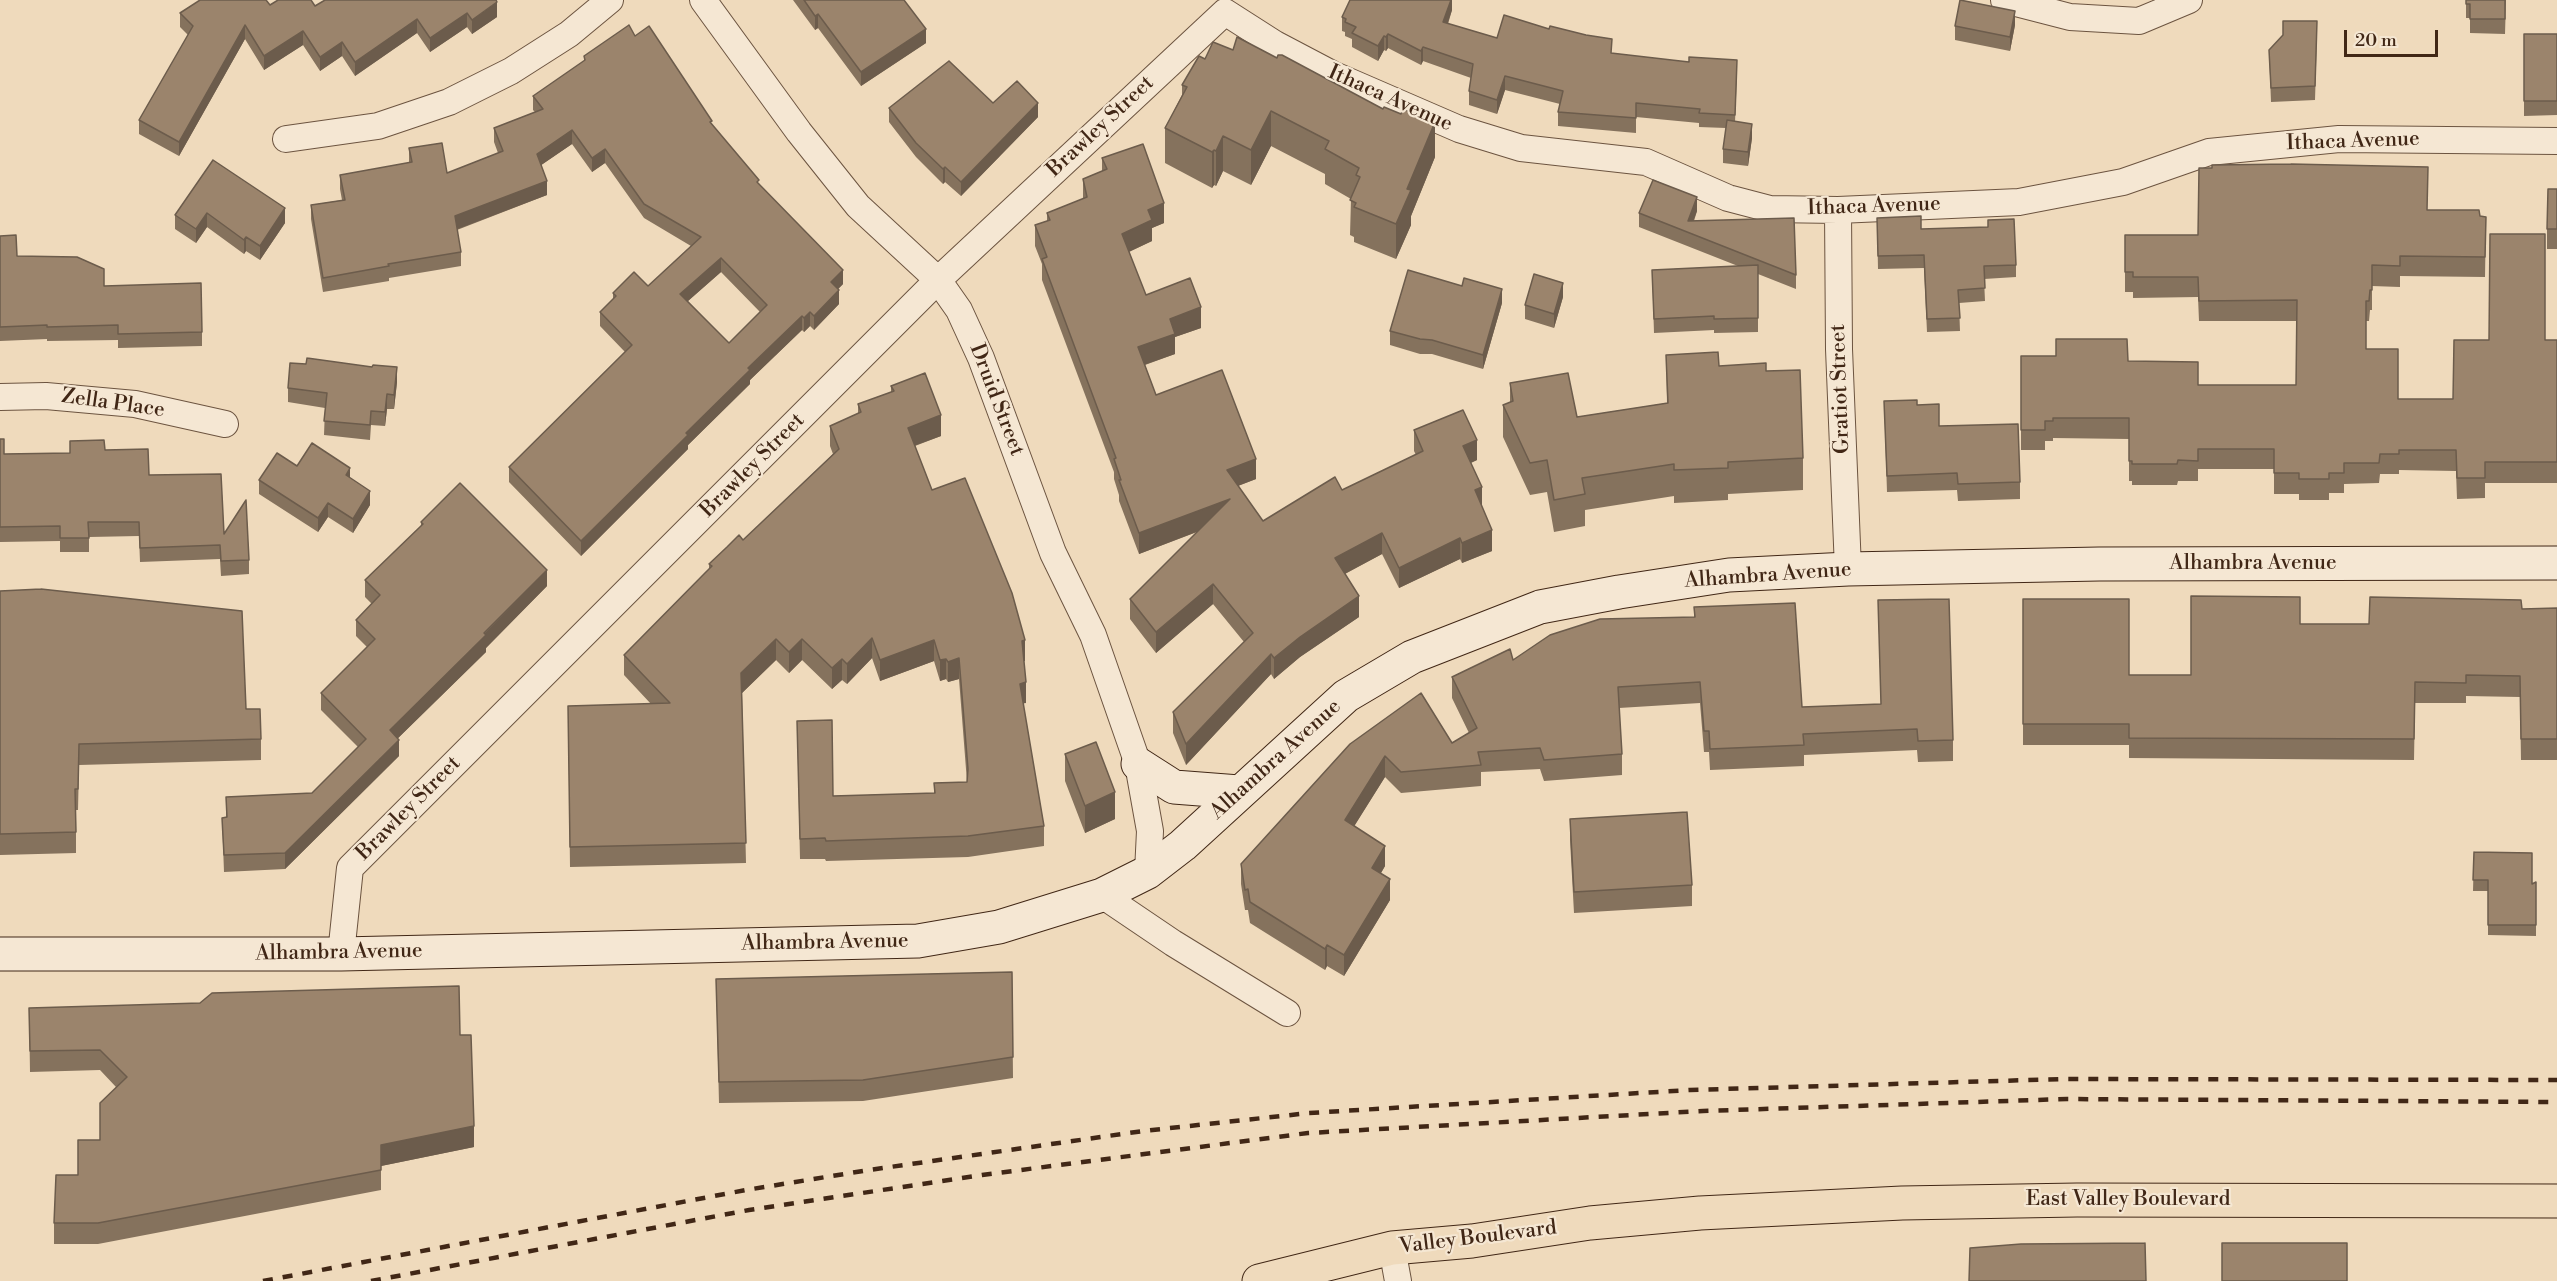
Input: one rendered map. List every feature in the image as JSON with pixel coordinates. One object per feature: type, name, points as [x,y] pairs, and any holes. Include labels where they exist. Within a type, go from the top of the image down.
[{"type":"main road","name":"Alhambra Avenue","points":[[0,954],[341,954],[918,941],[999,927],[1102,895],[1148,872],[1183,845],[1346,696],[1412,657],[1540,607],[1729,575],[1848,569],[2099,564],[2557,563]]},
{"type":"main road","points":[[1138,764],[1174,787],[1239,792]]},
{"type":"main road","name":"East Valley Boulevard","points":[[1700,1213],[1902,1203],[2053,1200],[2557,1201]]},
{"type":"main road","name":"Valley Boulevard","points":[[1259,1281],[1392,1248],[1472,1241],[1590,1223],[1700,1213]]},
{"type":"street","points":[[286,139],[378,126],[449,102],[512,71],[560,40],[610,0]]},
{"type":"street","name":"Druid Street","points":[[703,0],[799,132],[858,206],[938,280],[959,310],[981,358],[1053,553],[1093,636],[1138,764],[1150,831],[1148,872]]},
{"type":"street","points":[[2004,0],[2070,17],[2139,21],[2189,0]]},
{"type":"street","name":"Brawley Street","points":[[341,954],[350,868],[938,280],[1225,12]]},
{"type":"street","name":"Ithaca Avenue","points":[[1225,12],[1275,44],[1332,74],[1459,129],[1521,148],[1646,162],[1728,198],[1770,209],[1838,210],[2019,202],[2123,182],[2209,152],[2339,139],[2557,141]]},
{"type":"street","name":"Gratiot Street","points":[[1838,210],[1839,349],[1848,569]]},
{"type":"street","name":"Zella Place","points":[[0,397],[46,396],[135,404],[225,424]]},
{"type":"street","points":[[1102,895],[1173,943],[1287,1013]]},
{"type":"street","points":[[1392,1248],[1398,1281]]},
{"type":"building","points":[[200,0],[266,0],[270,5],[278,0],[311,0],[315,6],[325,0],[496,0],[497,2],[472,20],[467,13],[430,38],[417,19],[355,62],[342,42],[320,57],[303,31],[264,56],[245,25],[179,142],[139,120],[193,26],[180,13]]},
{"type":"building","points":[[804,0],[904,0],[926,29],[861,72],[818,14],[815,16]]},
{"type":"building","points":[[1350,0],[1451,0],[1443,22],[1497,38],[1504,15],[1549,29],[1550,26],[1612,39],[1611,53],[1689,62],[1689,57],[1737,60],[1735,115],[1699,113],[1700,109],[1636,103],[1636,118],[1558,112],[1563,91],[1505,76],[1497,100],[1469,91],[1473,64],[1423,47],[1421,51],[1388,34],[1378,46],[1352,33],[1356,27],[1345,22],[1346,19],[1342,17]]},
{"type":"building","points":[[1960,0],[2015,11],[2010,37],[1955,26]]},
{"type":"building","points":[[2466,0],[2505,0],[2505,19],[2470,19],[2470,4],[2466,4]]},
{"type":"building","points":[[2283,21],[2317,21],[2315,86],[2271,88],[2269,50],[2283,35]]},
{"type":"building","points":[[629,25],[635,36],[649,26],[712,121],[710,122],[759,180],[757,182],[843,270],[831,282],[839,290],[814,316],[810,312],[804,318],[802,316],[748,368],[750,370],[686,433],[688,435],[581,541],[509,467],[632,345],[600,312],[616,296],[613,293],[634,272],[648,286],[701,237],[644,204],[605,149],[592,158],[572,130],[537,154],[547,181],[455,216],[461,252],[323,278],[311,205],[345,200],[340,175],[412,162],[409,148],[442,143],[447,173],[503,151],[494,128],[543,109],[533,96],[585,60],[584,56]],"holes":[[[721,258],[767,305],[729,343],[680,294]]]},
{"type":"building","points":[[2524,34],[2557,34],[2557,101],[2524,101]]},
{"type":"building","points":[[1237,37],[1277,58],[1278,55],[1282,55],[1383,109],[1384,107],[1401,114],[1403,109],[1435,122],[1407,189],[1411,190],[1396,224],[1354,207],[1356,203],[1350,200],[1360,177],[1356,175],[1359,168],[1325,149],[1329,141],[1271,111],[1251,150],[1223,136],[1216,151],[1212,152],[1165,128],[1187,87],[1182,85],[1199,56],[1205,59],[1213,42],[1233,50]]},
{"type":"building","points":[[949,61],[993,103],[1017,81],[1038,103],[961,182],[945,167],[943,169],[916,143],[889,108]]},
{"type":"building","points":[[1727,120],[1752,124],[1748,152],[1723,149]]},
{"type":"building","points":[[1143,144],[1164,203],[1148,210],[1152,220],[1122,234],[1146,295],[1190,278],[1201,307],[1170,319],[1175,334],[1138,347],[1156,395],[1222,370],[1256,459],[1227,470],[1263,521],[1335,477],[1342,490],[1423,451],[1414,430],[1463,410],[1477,440],[1463,446],[1482,487],[1475,490],[1492,530],[1462,543],[1460,538],[1399,568],[1382,533],[1335,558],[1359,596],[1274,658],[1271,654],[1186,744],[1173,712],[1253,633],[1213,584],[1156,632],[1130,599],[1230,499],[1139,533],[1119,480],[1121,480],[1114,459],[1116,458],[1042,259],[1047,257],[1035,225],[1050,220],[1047,213],[1087,197],[1083,179],[1107,169],[1102,158]]},
{"type":"building","points":[[213,160],[285,208],[260,246],[246,237],[244,240],[207,213],[196,229],[175,215]]},
{"type":"building","points":[[2212,165],[2428,167],[2427,210],[2479,210],[2480,216],[2486,217],[2485,257],[2400,256],[2400,266],[2372,265],[2372,290],[2370,290],[2369,301],[2366,301],[2366,349],[2398,349],[2398,399],[2453,399],[2454,340],[2489,340],[2490,234],[2545,234],[2545,340],[2557,340],[2557,462],[2485,462],[2485,478],[2457,478],[2456,450],[2399,450],[2399,454],[2380,454],[2379,463],[2344,463],[2344,473],[2329,473],[2329,479],[2299,479],[2299,473],[2274,473],[2274,449],[2198,449],[2198,461],[2178,460],[2177,464],[2132,464],[2132,461],[2129,461],[2129,418],[2053,418],[2053,421],[2045,421],[2045,430],[2021,430],[2021,356],[2056,356],[2056,339],[2127,339],[2128,361],[2198,362],[2198,385],[2296,385],[2297,300],[2199,301],[2198,277],[2133,277],[2133,272],[2125,272],[2125,235],[2198,235],[2199,168],[2212,168]]},
{"type":"building","points":[[1653,180],[1697,197],[1688,221],[1794,218],[1796,275],[1639,213]]},
{"type":"building","points":[[2548,189],[2557,189],[2557,229],[2547,229]]},
{"type":"building","points":[[1921,216],[1921,229],[1988,227],[1988,220],[2014,219],[2016,265],[1984,266],[1985,288],[1958,290],[1960,318],[1927,319],[1924,255],[1878,256],[1877,218]]},
{"type":"building","points":[[16,235],[17,256],[77,257],[104,269],[104,286],[201,283],[202,332],[118,334],[118,325],[0,327],[0,236]]},
{"type":"building","points":[[1758,265],[1758,318],[1714,319],[1714,316],[1654,319],[1652,270]]},
{"type":"building","points":[[1408,270],[1462,286],[1464,278],[1502,289],[1483,355],[1390,331]]},
{"type":"building","points":[[1534,274],[1563,283],[1554,314],[1525,305]]},
{"type":"building","points":[[1718,352],[1719,366],[1766,363],[1766,371],[1800,370],[1803,458],[1728,462],[1728,468],[1674,470],[1674,464],[1582,478],[1585,494],[1554,500],[1547,460],[1530,463],[1503,405],[1513,401],[1510,383],[1568,373],[1577,417],[1668,403],[1666,355]]},
{"type":"building","points":[[307,358],[372,367],[373,365],[397,367],[394,395],[387,394],[385,412],[371,411],[370,425],[324,421],[327,393],[288,388],[290,363],[306,364]]},
{"type":"building","points":[[925,373],[941,415],[908,428],[932,490],[965,478],[1012,593],[1025,640],[1022,641],[1026,682],[1020,684],[1044,826],[968,836],[826,841],[825,838],[800,839],[797,721],[832,720],[833,796],[935,793],[934,783],[967,782],[968,769],[959,658],[948,662],[946,659],[940,660],[934,640],[880,660],[872,638],[847,664],[842,659],[832,668],[802,639],[789,652],[776,639],[741,673],[746,843],[570,847],[568,706],[670,703],[624,655],[712,566],[709,564],[739,535],[743,540],[839,449],[830,426],[861,412],[858,404],[894,391],[891,386]]},
{"type":"building","points":[[1917,400],[1917,405],[1939,404],[1939,426],[2018,424],[2020,482],[1958,484],[1957,473],[1887,476],[1884,401]]},
{"type":"building","points":[[0,439],[4,439],[4,454],[70,453],[70,441],[104,440],[105,450],[148,449],[149,475],[221,474],[224,534],[246,500],[249,560],[221,561],[220,545],[140,548],[139,522],[88,522],[89,538],[60,538],[60,526],[0,527]]},
{"type":"building","points":[[312,443],[350,468],[346,475],[370,491],[353,519],[328,503],[318,518],[259,480],[277,453],[297,466]]},
{"type":"building","points":[[460,483],[547,570],[484,633],[486,635],[390,730],[399,740],[285,853],[224,855],[222,818],[227,817],[226,797],[312,793],[366,739],[321,693],[375,639],[356,620],[380,595],[365,580],[423,524],[421,522]]},
{"type":"building","points":[[41,589],[242,611],[246,709],[260,709],[261,739],[79,744],[78,789],[75,789],[76,832],[0,834],[0,591]]},
{"type":"building","points":[[2191,596],[2300,597],[2300,624],[2369,624],[2370,597],[2521,600],[2522,609],[2557,608],[2557,739],[2521,739],[2520,676],[2466,675],[2466,683],[2415,682],[2414,739],[2129,738],[2129,724],[2023,724],[2023,599],[2129,599],[2129,675],[2191,675]]},
{"type":"building","points":[[1949,599],[1953,740],[1918,741],[1917,729],[1803,734],[1804,745],[1710,749],[1709,731],[1704,731],[1700,682],[1618,687],[1622,754],[1544,760],[1540,748],[1478,752],[1481,765],[1401,772],[1385,756],[1345,820],[1385,846],[1372,868],[1390,879],[1344,955],[1327,945],[1325,949],[1250,902],[1248,889],[1245,890],[1241,864],[1350,744],[1421,693],[1452,743],[1477,728],[1452,677],[1510,649],[1513,660],[1550,635],[1600,619],[1695,617],[1694,607],[1795,603],[1802,707],[1881,704],[1878,600]]},
{"type":"building","points":[[1096,742],[1115,792],[1085,806],[1065,754]]},
{"type":"building","points":[[1687,812],[1692,885],[1574,892],[1570,819]]},
{"type":"building","points":[[2474,852],[2532,853],[2532,884],[2536,882],[2536,925],[2488,925],[2488,880],[2473,880]]},
{"type":"building","points":[[1012,972],[1013,1057],[863,1080],[719,1082],[716,979]]},
{"type":"building","points":[[459,986],[460,1035],[471,1035],[474,1126],[381,1145],[381,1170],[98,1223],[54,1223],[56,1175],[78,1175],[78,1140],[100,1140],[100,1103],[127,1077],[100,1050],[30,1051],[29,1008],[200,1003],[212,993]]},
{"type":"building","points":[[2145,1243],[2146,1281],[1969,1281],[1970,1248],[2021,1244]]},
{"type":"building","points":[[2222,1243],[2347,1243],[2347,1281],[2222,1281]]},
{"type":"railway","points":[[263,1281],[746,1190],[869,1170],[1143,1131],[1309,1113],[1690,1090],[2064,1079],[2557,1080]]},
{"type":"railway","points":[[371,1281],[749,1210],[982,1175],[1308,1133],[1703,1111],[2067,1099],[2557,1102]]}]
